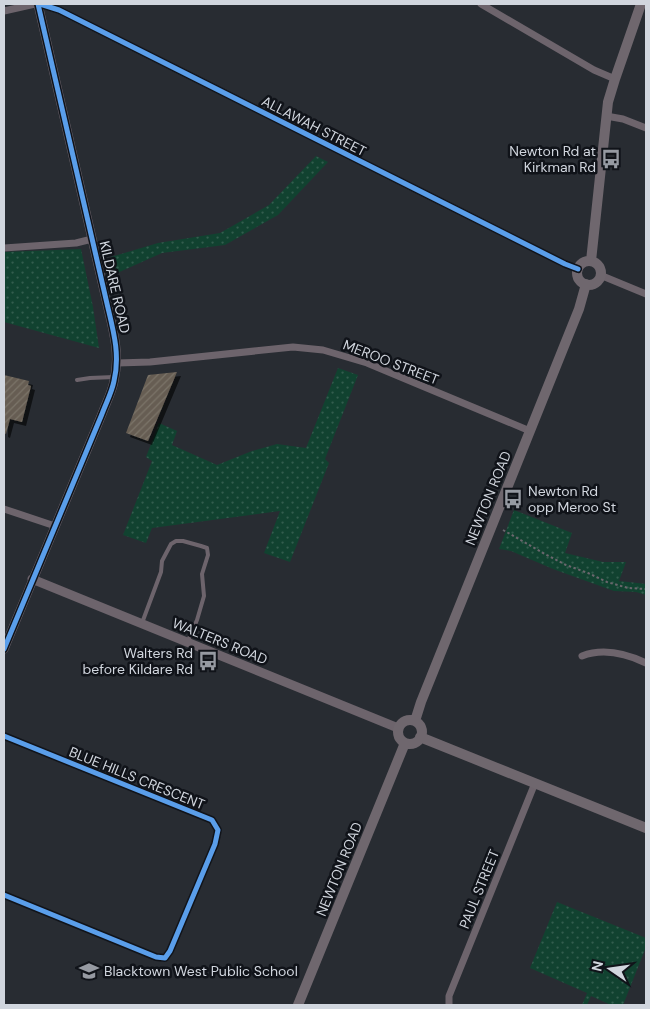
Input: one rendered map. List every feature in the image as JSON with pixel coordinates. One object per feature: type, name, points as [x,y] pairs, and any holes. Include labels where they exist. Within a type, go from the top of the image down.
[{"type":"main road","points":[[591,262],[608,102],[614,79],[641,4]]},
{"type":"main road","points":[[594,262],[599,267],[600,275],[596,282],[590,285],[586,284],[580,280],[578,269],[583,263],[594,262]]},
{"type":"main road","name":"NEWTON ROAD","points":[[415,721],[579,309],[586,284]]},
{"type":"main road","points":[[405,721],[415,721],[420,726],[420,737],[412,743],[405,743],[398,735],[398,728],[405,721]]},
{"type":"main road","points":[[420,737],[646,828]]},
{"type":"main road","name":"NEWTON ROAD","points":[[298,1005],[405,743]]},
{"type":"street","points":[[4,11],[38,4]]},
{"type":"street","name":"KILDARE ROAD","points":[[4,649],[102,414],[114,383],[117,363],[116,345],[38,4]]},
{"type":"street","name":"ALLAWAH STREET","points":[[38,4],[59,10],[578,269]]},
{"type":"street","points":[[480,4],[594,70],[614,79]]},
{"type":"street","points":[[606,116],[623,119],[646,128]]},
{"type":"street","points":[[4,248],[76,243],[92,239]]},
{"type":"street","points":[[600,275],[646,294]]},
{"type":"street","name":"MEROO STREET","points":[[117,363],[150,362],[293,347],[323,350],[367,363],[530,431]]},
{"type":"street","points":[[4,509],[55,526]]},
{"type":"street","name":"WALTERS ROAD","points":[[32,579],[398,728]]},
{"type":"street","points":[[582,656],[597,652],[621,654],[637,658],[646,663]]},
{"type":"street","name":"BLUE HILLS CRESCENT","points":[[4,736],[212,820],[218,830],[215,844],[170,951],[165,958],[156,957],[4,895]]},
{"type":"street","name":"PAUL STREET","points":[[449,1005],[449,996],[535,783]]},
{"type":"lane","points":[[77,380],[115,377]]},
{"type":"lane","points":[[142,624],[162,572],[162,561],[171,544],[176,541],[182,541],[207,548],[208,555],[202,574],[204,596],[187,643]]},
{"type":"path","points":[[503,530],[566,565],[607,582],[628,588],[646,589]]},
{"type":"green space","points":[[316,156],[328,162],[278,215],[225,245],[162,253],[115,274],[111,257],[158,243],[220,233],[269,205]]},
{"type":"green space","points":[[81,249],[99,348],[4,322],[4,252]]},
{"type":"green space","points":[[338,368],[358,375],[325,459],[329,463],[290,562],[264,553],[280,511],[152,528],[146,543],[123,535],[152,461],[146,457],[159,423],[177,431],[172,445],[217,465],[252,451],[277,444],[306,448]]},
{"type":"green space","points":[[514,510],[572,533],[565,553],[603,562],[626,562],[619,581],[646,584],[646,595],[636,592],[614,591],[553,569],[511,551],[499,549]]},
{"type":"green space","points":[[557,902],[646,938],[646,947],[623,1005],[611,1005],[591,996],[587,1005],[582,1005],[587,993],[530,968]]},
{"type":"building","points":[[177,372],[148,441],[126,433],[148,375]]},
{"type":"building","points":[[4,375],[29,381],[28,385],[31,386],[22,422],[10,419],[6,434],[4,433]]},
{"type":"cycle path","points":[[4,649],[110,393],[116,372],[112,326],[38,4]]},
{"type":"cycle path","points":[[40,4],[59,10],[578,269]]},
{"type":"cycle path","points":[[4,736],[212,820],[218,830],[215,844],[170,951],[165,958],[156,957],[4,895]]},
{"type":"place","name":"Newton Rd at Kirkman Rd","points":[[611,159]]},
{"type":"place","name":"Newton Rd opp Meroo St","points":[[513,499]]},
{"type":"place","name":"Walters Rd before Kildare Rd","points":[[208,661]]},
{"type":"place","name":"Blacktown West Public School","points":[[89,971]]}]
